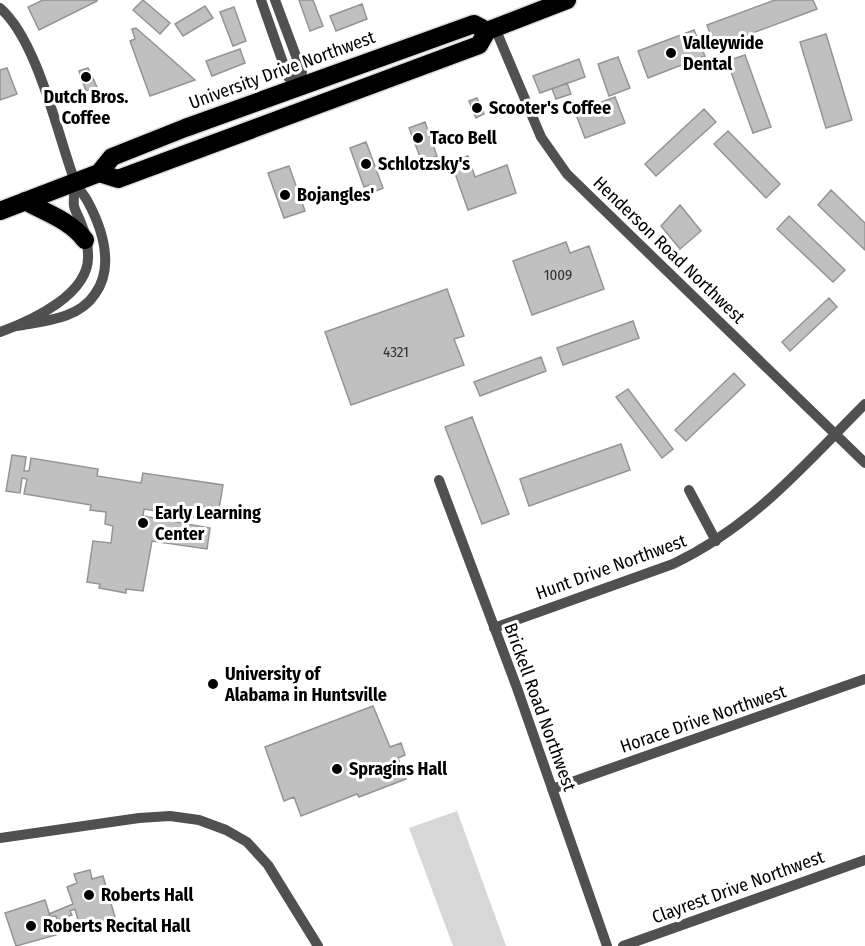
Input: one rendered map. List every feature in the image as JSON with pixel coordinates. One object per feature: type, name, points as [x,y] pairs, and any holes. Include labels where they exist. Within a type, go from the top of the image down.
[{"type":"highway","name":"University Drive Northwest","points":[[0,211],[99,174],[118,179],[479,45],[491,29],[567,0]]},
{"type":"highway","name":"University Drive Northwest","points":[[99,174],[112,157],[298,83],[334,73],[474,24],[491,29]]},
{"type":"highway","points":[[311,106],[310,101],[313,94],[326,89],[334,73]]},
{"type":"highway","points":[[275,120],[280,106],[300,96],[298,83]]},
{"type":"highway","points":[[25,201],[68,222],[85,240]]},
{"type":"street","points":[[261,0],[288,77],[298,83],[302,72],[275,0]]},
{"type":"street","points":[[0,8],[10,17],[24,37],[50,104],[75,182],[88,201],[99,228],[105,253],[104,275],[95,295],[78,310],[59,319],[17,326]]},
{"type":"street","name":"Henderson Road Northwest","points":[[491,29],[541,138],[567,174],[865,463]]},
{"type":"street","points":[[0,332],[17,326],[58,303],[78,287],[87,272],[89,255],[82,224],[74,205],[75,182]]},
{"type":"street","name":"Hunt Drive Northwest","points":[[494,628],[673,564],[716,541],[766,504],[865,404]]},
{"type":"street","name":"Brickell Road Northwest","points":[[439,480],[607,946]]},
{"type":"street","points":[[689,490],[716,541]]},
{"type":"street","name":"Horace Drive Northwest","points":[[552,789],[865,679]]},
{"type":"street","points":[[0,838],[149,817],[170,816],[199,820],[226,830],[247,842],[254,849],[268,865],[318,946]]},
{"type":"street","name":"Clayrest Drive Northwest","points":[[623,946],[865,860]]},
{"type":"shaded area","points":[[457,811],[506,946],[453,946],[409,828]]},
{"type":"building","points":[[43,0],[97,1],[39,30],[28,7]]},
{"type":"building","points":[[143,0],[170,23],[160,34],[133,10]]},
{"type":"building","points":[[299,0],[313,0],[323,26],[310,31]]},
{"type":"building","points":[[775,0],[813,0],[817,9],[715,47],[707,25]]},
{"type":"building","points":[[362,4],[367,19],[336,31],[330,16]]},
{"type":"building","points":[[205,6],[213,18],[183,36],[175,24]]},
{"type":"building","points":[[234,7],[246,41],[233,46],[220,12]]},
{"type":"building","points":[[136,28],[195,80],[150,96],[130,41],[135,39],[132,29]]},
{"type":"building","name":"Valleywide Dental","points":[[694,30],[705,56],[648,78],[638,51]]},
{"type":"building","points":[[826,34],[852,120],[826,128],[800,42]]},
{"type":"building","points":[[240,49],[245,63],[212,76],[206,61]]},
{"type":"building","points":[[745,55],[771,127],[753,133],[727,61]]},
{"type":"building","points":[[618,57],[630,88],[609,96],[598,64]]},
{"type":"building","points":[[579,59],[585,77],[540,93],[533,76]]},
{"type":"building","points":[[7,68],[17,94],[0,100],[0,70]]},
{"type":"building","name":"Dutch Bros. Coffee","points":[[88,68],[97,87],[86,91],[79,71]]},
{"type":"building","points":[[567,83],[571,94],[556,99],[552,89]]},
{"type":"building","points":[[615,97],[625,123],[585,138],[575,112]]},
{"type":"building","name":"Scooter's Coffee","points":[[477,98],[484,114],[476,118],[469,101]]},
{"type":"building","points":[[704,109],[716,122],[656,176],[645,164]]},
{"type":"building","points":[[425,122],[437,156],[422,162],[409,128]]},
{"type":"building","points":[[728,131],[780,184],[766,198],[714,144]]},
{"type":"building","points":[[366,142],[383,188],[371,193],[369,185],[364,187],[350,148]]},
{"type":"building","points":[[468,156],[475,177],[507,165],[516,193],[468,210],[451,162]]},
{"type":"building","points":[[289,166],[305,211],[284,218],[268,173]]},
{"type":"building","points":[[831,190],[865,223],[865,250],[818,205]]},
{"type":"building","points":[[680,205],[701,231],[680,249],[661,226]]},
{"type":"building","points":[[789,216],[845,270],[833,282],[777,229]]},
{"type":"building","points":[[566,242],[570,253],[589,246],[604,289],[532,315],[513,261]]},
{"type":"building","points":[[447,289],[464,336],[454,339],[464,365],[351,405],[325,332]]},
{"type":"building","points":[[829,298],[837,307],[790,351],[782,342]]},
{"type":"building","points":[[633,321],[639,338],[563,365],[557,348]]},
{"type":"building","points":[[541,357],[546,371],[480,396],[474,382]]},
{"type":"building","points":[[734,373],[745,385],[686,441],[675,430]]},
{"type":"building","points":[[628,389],[673,449],[662,458],[616,397]]},
{"type":"building","points":[[472,417],[509,514],[482,524],[445,427]]},
{"type":"building","points":[[621,444],[630,470],[529,506],[520,479]]},
{"type":"building","name":"Early Learning Center","points":[[12,455],[26,457],[24,471],[29,471],[31,458],[98,469],[97,476],[141,483],[143,473],[223,485],[217,521],[144,509],[143,516],[210,528],[207,549],[152,541],[143,591],[126,589],[126,593],[99,588],[100,584],[87,582],[93,541],[111,543],[113,526],[105,524],[106,512],[90,510],[91,505],[24,494],[27,479],[22,478],[20,493],[6,491]]},
{"type":"building","name":"Spragins Hall","points":[[373,706],[390,747],[401,743],[405,755],[398,758],[406,779],[359,797],[357,794],[301,816],[294,797],[284,801],[265,747]]},
{"type":"building","name":"Roberts Hall","points":[[90,870],[92,879],[103,876],[115,917],[106,920],[108,928],[92,932],[90,924],[80,927],[75,909],[70,911],[72,915],[57,920],[56,916],[50,917],[49,914],[73,904],[67,887],[77,883],[74,874]]},
{"type":"building","name":"Roberts Recital Hall","points":[[45,900],[56,935],[16,946],[5,913]]},
{"type":"place","name":"Valleywide Dental","points":[[671,53]]},
{"type":"place","name":"Dutch Bros. Coffee","points":[[86,77]]},
{"type":"place","name":"Scooter's Coffee","points":[[477,108]]},
{"type":"place","name":"Taco Bell","points":[[418,138]]},
{"type":"place","name":"Schlotzsky's","points":[[366,164]]},
{"type":"place","name":"Bojangles'","points":[[285,195]]},
{"type":"place","name":"Early Learning Center","points":[[143,523]]},
{"type":"place","name":"University of Alabama in Huntsville","points":[[213,684]]},
{"type":"place","name":"Spragins Hall","points":[[337,769]]},
{"type":"place","name":"Roberts Hall","points":[[89,895]]},
{"type":"place","name":"Roberts Recital Hall","points":[[31,926]]}]
